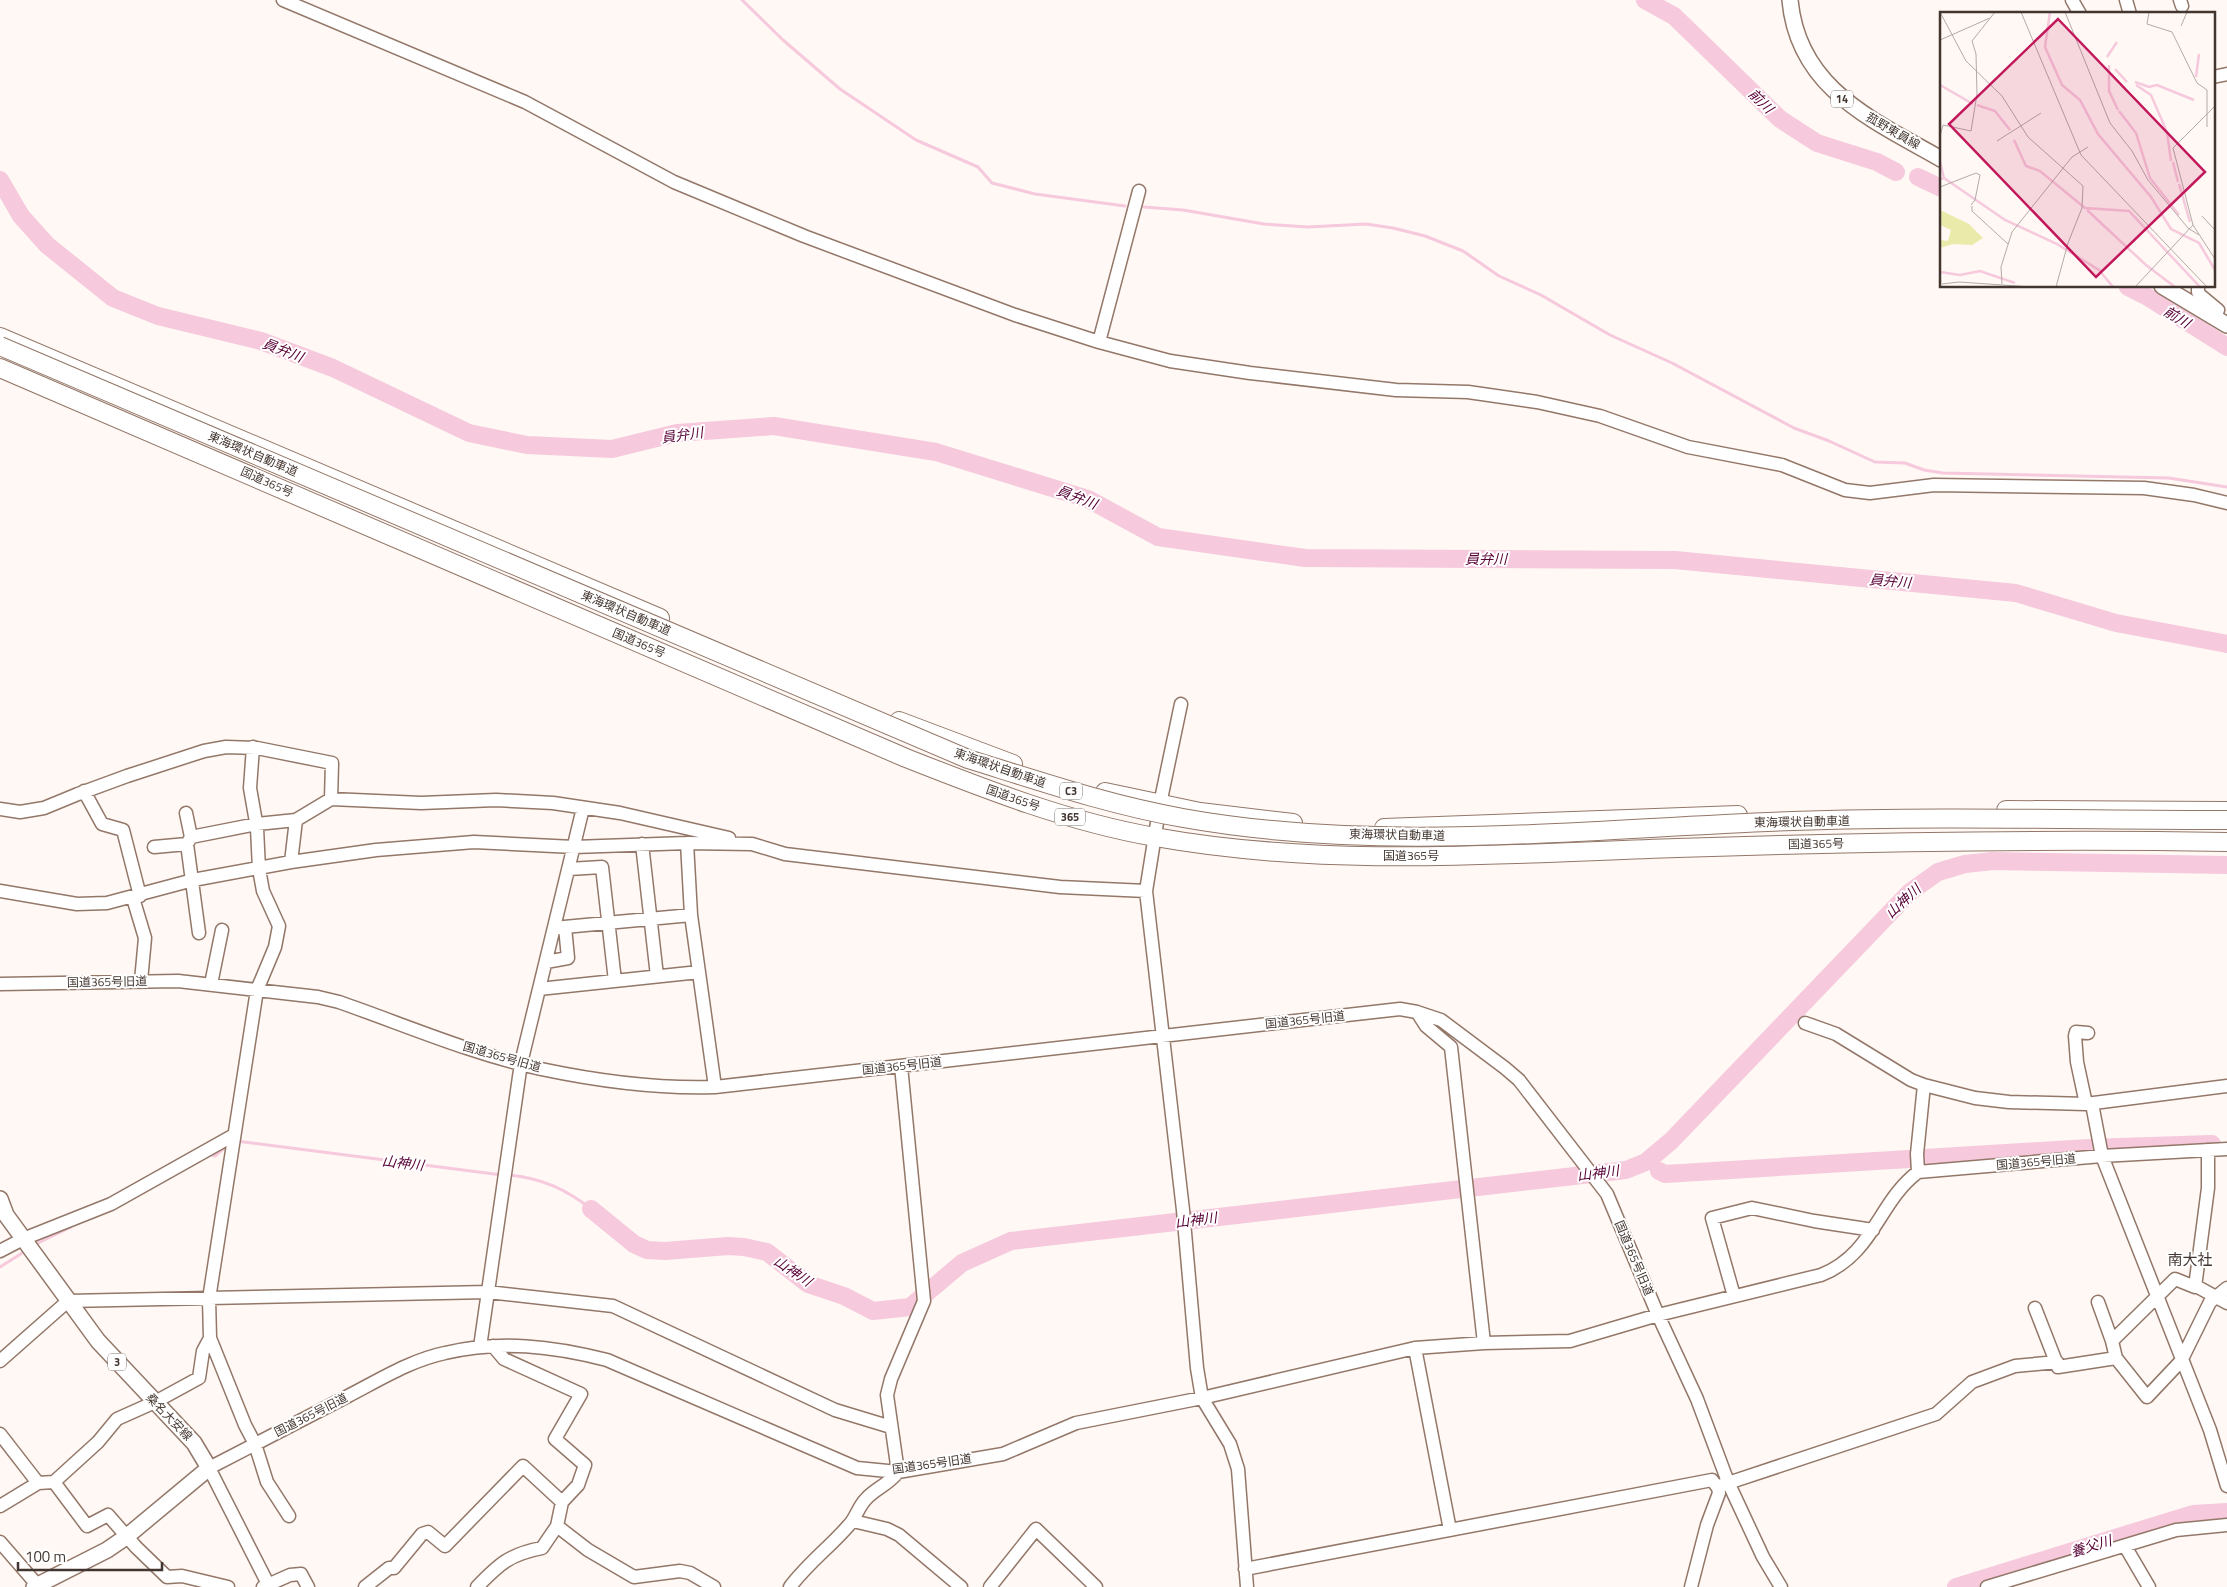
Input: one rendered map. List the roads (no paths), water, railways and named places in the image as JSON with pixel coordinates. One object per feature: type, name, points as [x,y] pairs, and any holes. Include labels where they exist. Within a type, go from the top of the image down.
[{"type":"highway","points":[[0,337],[984,755],[1036,773],[1160,804],[1248,819],[1302,824],[1406,828],[1872,811],[2227,811]]},
{"type":"highway","name":"東海環状自動車道","points":[[0,346],[951,752],[1059,788],[1182,818],[1309,833],[1394,837],[1486,835],[1796,821],[2227,820]]},
{"type":"highway","name":"国道365号","points":[[0,368],[906,758],[980,787],[1112,829],[1154,837],[1256,851],[1426,857],[1863,842],[2024,840],[2227,842]]},
{"type":"main road","name":"菰野東員線","points":[[1790,0],[1800,43],[1814,69],[1827,85],[1859,111],[1940,158]]},
{"type":"main road","points":[[2166,288],[2222,316]]},
{"type":"main road","name":"桑名大安線","points":[[0,1199],[6,1215],[26,1244],[98,1341],[194,1443],[209,1468]]},
{"type":"main road","points":[[37,1586],[108,1550],[209,1468]]},
{"type":"street","points":[[283,0],[525,102],[683,186],[804,236],[1015,316],[1170,361],[1250,374],[1396,390],[1468,392],[1537,402],[1600,416],[1688,447],[1782,465],[1845,490],[1870,493],[1934,485],[2144,488],[2194,495],[2227,503]]},
{"type":"street","points":[[2072,0],[2079,12]]},
{"type":"street","points":[[2214,78],[2227,74]]},
{"type":"street","points":[[1100,342],[1139,192]]},
{"type":"street","points":[[2198,288],[2200,295],[2222,316]]},
{"type":"street","points":[[1181,704],[1160,804],[1146,891],[1185,1235],[1197,1368],[1202,1398],[1230,1444],[1236,1463],[1240,1483],[1246,1587]]},
{"type":"street","points":[[0,809],[20,812],[44,808],[84,791],[204,751],[226,747],[254,747],[332,763],[331,799]]},
{"type":"street","points":[[254,747],[250,788],[256,824],[259,869],[263,890],[279,926],[275,947],[257,990],[209,1299],[210,1338],[245,1426],[255,1444],[267,1482],[289,1516]]},
{"type":"street","points":[[84,791],[102,824],[123,830],[145,938],[141,981]]},
{"type":"street","points":[[154,846],[189,840],[256,824],[296,820],[331,799],[421,803],[496,800],[543,802],[620,813],[794,855],[1060,887],[1146,891]]},
{"type":"street","points":[[477,1587],[494,1569],[519,1552],[542,1548],[557,1526],[562,1502],[578,1485],[585,1465],[556,1439],[581,1394],[504,1359],[486,1346],[488,1292],[521,1064],[546,962],[560,928],[569,869],[583,808]]},
{"type":"street","points":[[186,814],[190,881],[199,933]]},
{"type":"street","points":[[291,862],[296,820]]},
{"type":"street","points":[[0,891],[77,904],[106,904],[190,881],[291,862],[376,850],[474,842],[574,848],[686,843],[752,844]]},
{"type":"street","points":[[686,843],[691,915],[714,1087]]},
{"type":"street","points":[[642,844],[657,976]]},
{"type":"street","points":[[569,869],[602,867],[615,981]]},
{"type":"street","points":[[560,928],[691,915]]},
{"type":"street","points":[[546,962],[568,958],[560,928]]},
{"type":"street","points":[[211,984],[222,930]]},
{"type":"street","points":[[539,989],[699,972]]},
{"type":"street","name":"国道365号旧道","points":[[0,984],[141,981],[211,984],[318,997],[339,1002],[521,1064],[592,1078],[670,1088],[714,1087],[1400,1009],[1417,1012],[1441,1020],[1450,1026],[1490,1054],[1525,1087],[1607,1194],[1658,1315]]},
{"type":"street","points":[[1417,1012],[1426,1026],[1451,1047],[1484,1343]]},
{"type":"street","points":[[1804,1023],[1836,1034],[1881,1063],[1924,1085],[1984,1099],[2089,1104],[2227,1086]]},
{"type":"street","points":[[2088,1033],[2076,1032],[2077,1062],[2101,1150],[2210,1430],[2227,1486]]},
{"type":"street","points":[[790,1587],[800,1574],[852,1522],[862,1504],[874,1492],[890,1483],[898,1472],[887,1394],[923,1295],[900,1066]]},
{"type":"street","points":[[1918,1164],[1924,1085]]},
{"type":"street","points":[[0,1251],[26,1244],[111,1204],[234,1135]]},
{"type":"street","name":"国道365号旧道","points":[[209,1468],[401,1368],[443,1353],[486,1346],[526,1346],[567,1350],[607,1360],[857,1468],[898,1472],[1003,1454],[1076,1423],[1202,1398],[1415,1348],[1484,1343],[1570,1341],[1658,1315],[1832,1270],[1852,1257],[1918,1164],[2101,1150],[2227,1150]]},
{"type":"street","points":[[2196,1286],[2208,1188],[2208,1150]]},
{"type":"street","points":[[1734,1296],[1712,1218],[1752,1208],[1814,1221],[1873,1230]]},
{"type":"street","points":[[2112,1341],[2175,1279],[2196,1286],[2222,1300]]},
{"type":"street","points":[[2222,1300],[2227,1288]]},
{"type":"street","points":[[0,1361],[68,1301],[488,1292],[613,1306],[835,1410],[891,1427]]},
{"type":"street","points":[[2098,1302],[2116,1358],[2147,1397],[2182,1361],[2210,1302],[2222,1300]]},
{"type":"street","points":[[2035,1308],[2058,1367],[2116,1358]]},
{"type":"street","points":[[1658,1315],[1697,1399],[1723,1485],[1781,1587]]},
{"type":"street","points":[[0,1506],[38,1483],[54,1482],[98,1442],[118,1419],[155,1402],[199,1378],[203,1351],[210,1338]]},
{"type":"street","points":[[1415,1348],[1450,1530]]},
{"type":"street","points":[[1691,1587],[1707,1525],[1718,1493],[1723,1485],[1936,1414],[1972,1382],[2015,1366],[2057,1362]]},
{"type":"street","points":[[0,1434],[38,1483]]},
{"type":"street","points":[[365,1587],[389,1568],[394,1568],[422,1534],[428,1532],[445,1546],[523,1466],[562,1502]]},
{"type":"street","points":[[209,1468],[266,1586],[290,1575],[300,1574],[308,1587]]},
{"type":"street","points":[[1245,1569],[1712,1480],[1723,1485]]},
{"type":"street","points":[[54,1482],[87,1526],[108,1515],[126,1537],[168,1577],[182,1576],[228,1587]]},
{"type":"street","points":[[852,1522],[887,1529],[899,1535],[961,1587]]},
{"type":"street","points":[[1987,1587],[2176,1530],[2227,1523]]},
{"type":"street","points":[[557,1526],[588,1550],[634,1577],[680,1571],[690,1573],[712,1586]]},
{"type":"street","points":[[990,1587],[1036,1528],[1096,1587]]},
{"type":"street","points":[[0,1542],[37,1586]]},
{"type":"street","points":[[2125,1546],[2149,1587]]},
{"type":"street","points":[[174,1587],[182,1576]]},
{"type":"waterway","points":[[742,0],[783,40],[840,89],[916,140],[978,167],[992,183],[1035,194],[1125,206]]},
{"type":"waterway","name":"前川","points":[[1645,0],[1674,16],[1780,119],[1817,143],[1877,162],[1896,172]]},
{"type":"waterway","name":"前川","points":[[1918,177],[1940,188]]},
{"type":"waterway","name":"員弁川","points":[[0,180],[21,216],[47,245],[113,298],[158,316],[261,341],[333,368],[469,433],[527,445],[612,449],[677,433],[774,426],[936,452],[1088,499],[1158,537],[1305,558],[1675,560],[2016,593],[2116,623],[2227,644]]},
{"type":"waterway","points":[[1144,207],[1183,210],[1264,224],[1308,227],[1366,224],[1425,236],[1463,251],[1499,276],[1541,295],[1610,335],[1672,363],[1794,428],[1829,441],[1875,462],[1905,463],[1924,470],[1943,473],[2169,478],[2227,487]]},
{"type":"waterway","name":"前川","points":[[2130,288],[2227,347]]},
{"type":"waterway","name":"山神川","points":[[591,1209],[634,1244],[647,1250],[665,1251],[728,1246],[767,1252],[808,1284],[844,1296],[873,1311],[910,1307],[962,1263],[1011,1241],[1626,1170],[1646,1162],[1671,1141],[1910,892],[1938,872],[1965,864],[1993,861],[2227,865]]},
{"type":"waterway","name":"山神川","points":[[236,1141],[502,1175]]},
{"type":"waterway","name":"山神川","points":[[1659,1171],[1665,1174],[2089,1148],[2212,1144]]},
{"type":"waterway","name":"山神川","points":[[209,1154],[215,1156],[228,1145]]},
{"type":"waterway","name":"山神川","points":[[509,1175],[532,1179],[563,1190],[591,1209]]},
{"type":"waterway","name":"山神川","points":[[34,1245],[71,1227]]},
{"type":"waterway","name":"山神川","points":[[0,1267],[27,1250]]},
{"type":"waterway","name":"養父川","points":[[1956,1587],[2193,1514],[2227,1512]]},
{"type":"district","name":"南大社","points":[[2190,1260]]}]
